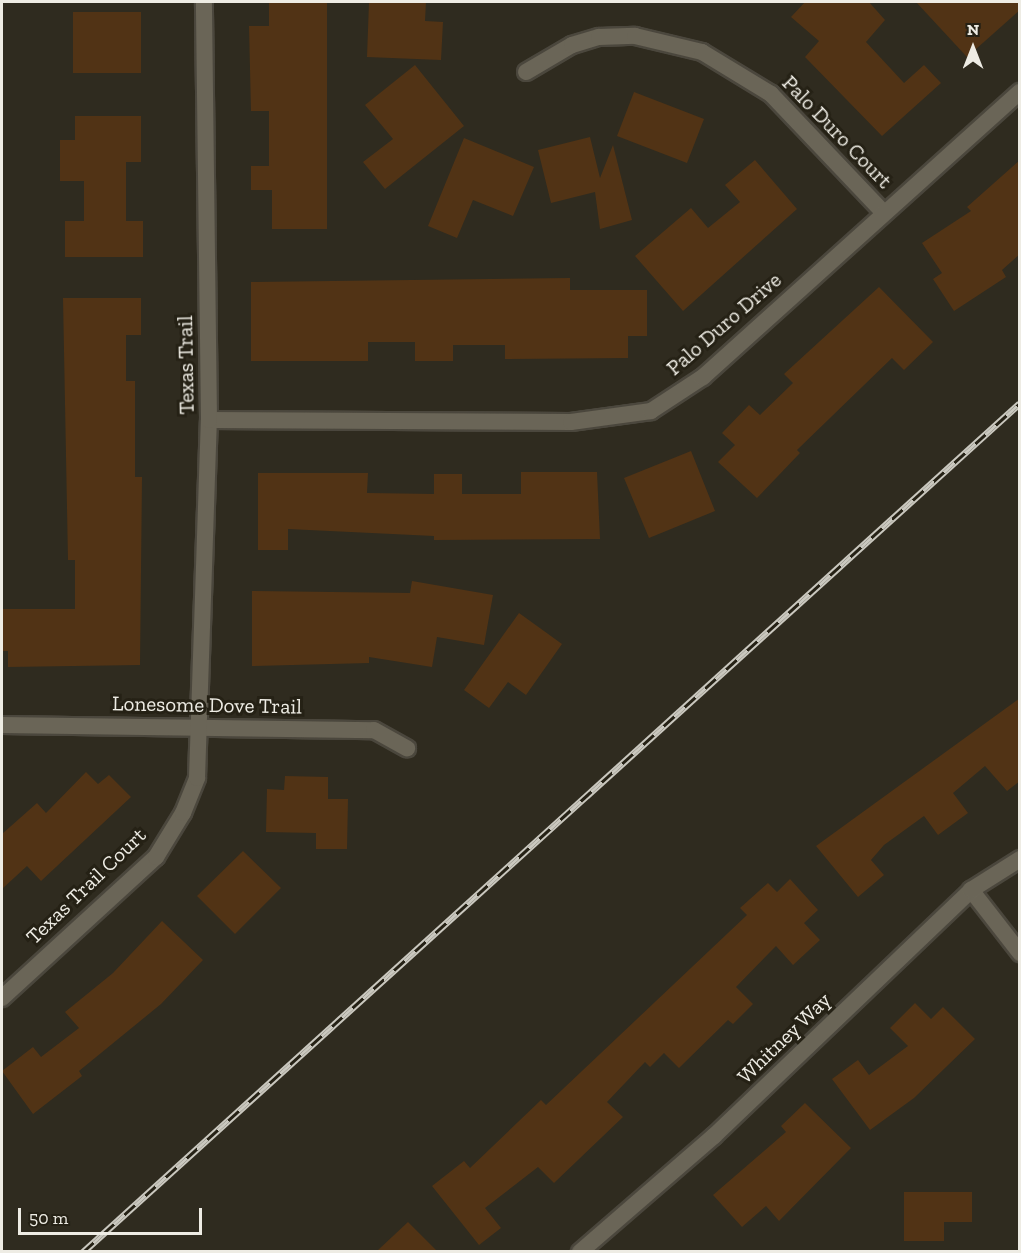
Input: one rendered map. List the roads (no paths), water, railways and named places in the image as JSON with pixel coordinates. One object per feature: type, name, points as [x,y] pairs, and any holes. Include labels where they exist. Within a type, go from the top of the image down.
[{"type":"street","name":"Texas Trail","points":[[195,727],[209,420],[204,2]]},
{"type":"street","name":"Palo Duro Court","points":[[526,72],[572,45],[599,37],[635,36],[702,52],[740,71],[771,94],[883,212]]},
{"type":"street","name":"Palo Duro Drive","points":[[209,420],[572,422],[651,411],[703,377],[883,212],[1020,92]]},
{"type":"street","name":"Lonesome Dove Trail","points":[[2,725],[374,730],[407,748]]},
{"type":"street","name":"Texas Trail Court","points":[[2,998],[156,857],[183,813],[196,778],[195,727]]},
{"type":"street","name":"Whitney Way","points":[[580,1251],[714,1136],[971,890],[1020,859]]},
{"type":"street","points":[[971,890],[1020,953]]},
{"type":"railway","points":[[83,1252],[1020,403]]}]
